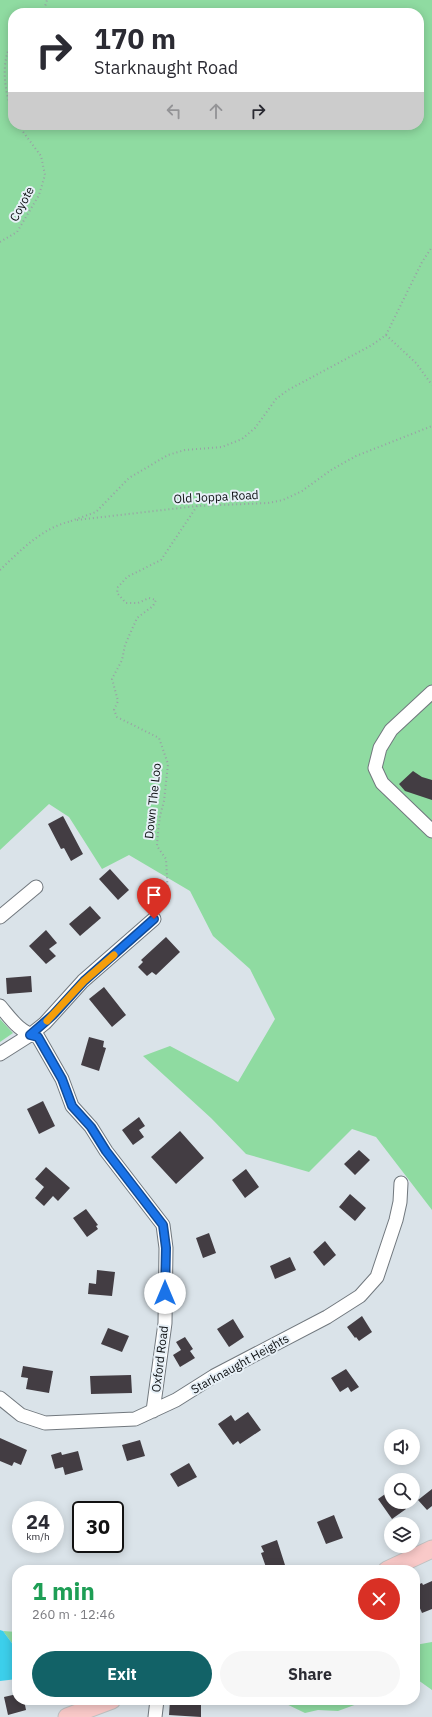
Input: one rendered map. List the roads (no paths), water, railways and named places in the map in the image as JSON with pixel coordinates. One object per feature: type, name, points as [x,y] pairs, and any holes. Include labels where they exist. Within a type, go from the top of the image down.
[{"type":"main road","points":[[398,1565],[432,1549]]},
{"type":"main road","points":[[68,1717],[99,1705]]},
{"type":"street","points":[[432,692],[391,730],[380,748],[375,768],[382,783],[432,831]]},
{"type":"street","points":[[0,917],[36,887]]},
{"type":"street","points":[[0,1054],[30,1035],[58,1011],[84,981],[154,919]]},
{"type":"street","name":"Oxford Road","points":[[0,1006],[17,1026],[30,1035],[38,1037],[62,1079],[72,1106],[91,1127],[106,1151],[163,1225],[166,1248],[165,1323],[153,1411]]},
{"type":"street","name":"Starknaught Heights","points":[[0,1398],[21,1415],[46,1423],[135,1419],[176,1400],[214,1376],[327,1317],[360,1296],[377,1277],[396,1220],[400,1202],[401,1182]]},
{"type":"street","points":[[155,1717],[156,1705]]},
{"type":"water","points":[[0,1630],[3,1631],[12,1643],[12,1680],[0,1681]]}]
